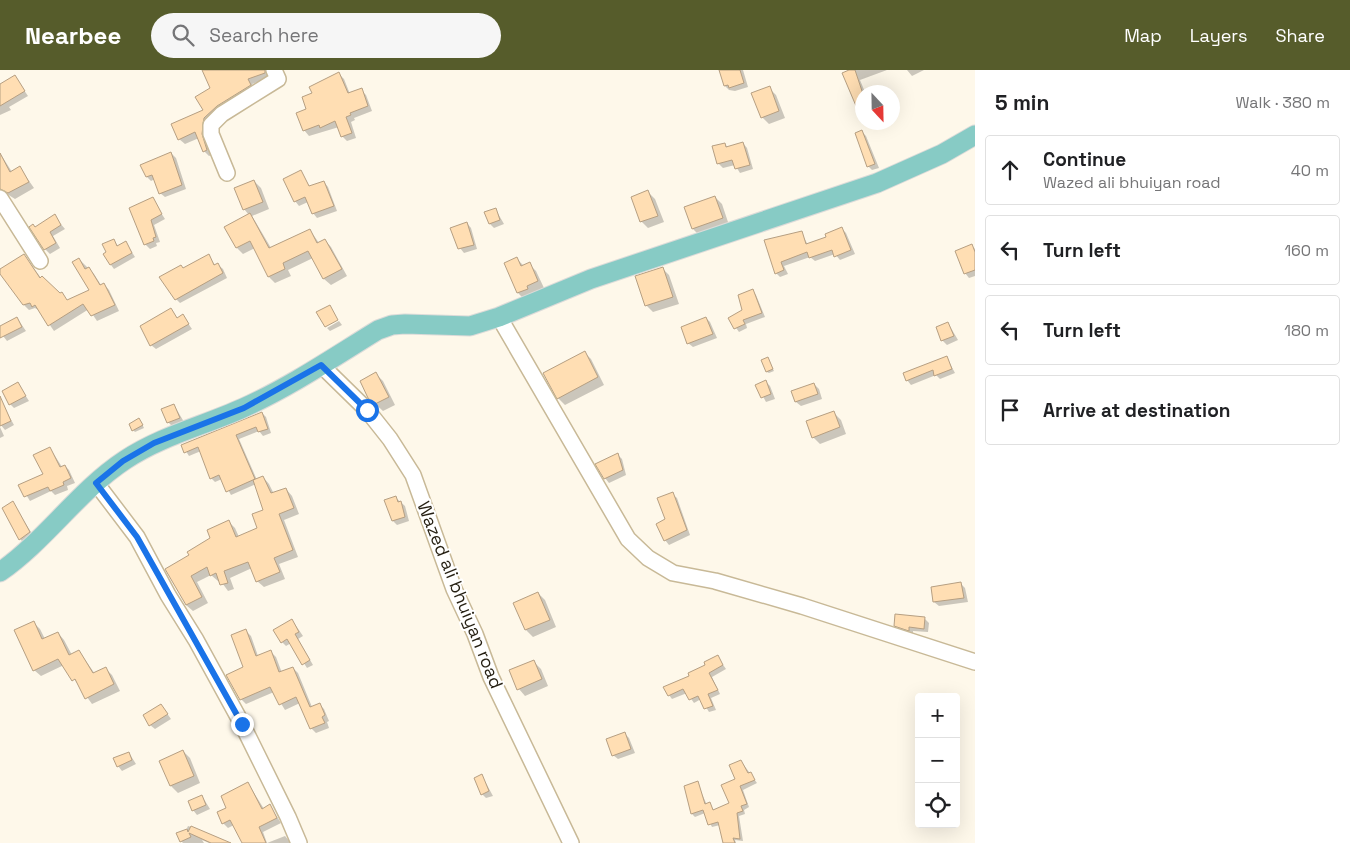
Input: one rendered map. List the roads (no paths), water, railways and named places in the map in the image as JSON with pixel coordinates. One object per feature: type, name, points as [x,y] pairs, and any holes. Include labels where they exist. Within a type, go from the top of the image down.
[{"type":"main road","points":[[0,572],[52,528],[96,483],[123,461],[154,443],[244,408],[321,365],[378,330],[392,325],[470,326],[499,317],[591,279],[877,183],[942,154],[975,135]]},
{"type":"street","points":[[227,173],[211,134],[211,124],[222,114],[278,79],[274,70]]},
{"type":"street","points":[[0,198],[40,261]]},
{"type":"street","points":[[499,317],[628,539],[648,558],[673,573],[714,581],[802,606],[975,662]]},
{"type":"street","name":"Wazed ali bhuiyan road","points":[[321,365],[367,410],[390,439],[413,475],[451,582],[475,634],[491,677],[571,843]]},
{"type":"street","points":[[96,483],[137,537],[196,640],[242,724],[299,843]]}]
